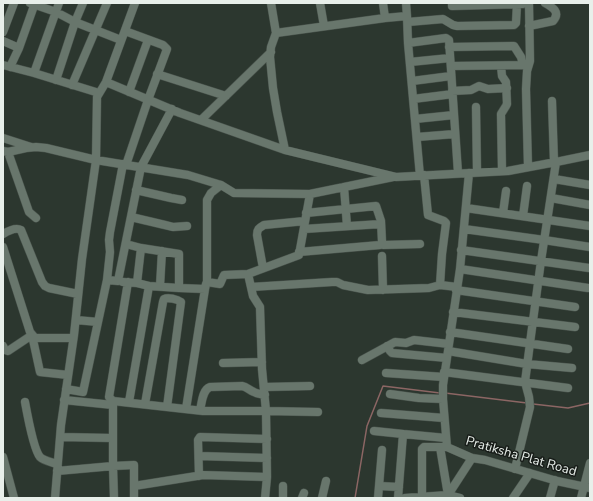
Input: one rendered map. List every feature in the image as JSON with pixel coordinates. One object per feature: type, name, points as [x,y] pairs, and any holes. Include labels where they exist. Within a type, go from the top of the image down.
[{"type":"street","points":[[3,32],[14,3]]},
{"type":"street","points":[[34,73],[59,3]]},
{"type":"street","points":[[56,80],[75,22],[83,3]]},
{"type":"street","points":[[72,85],[107,3]]},
{"type":"street","points":[[55,498],[64,400],[74,338],[82,259],[96,160],[97,97],[106,82],[135,3]]},
{"type":"street","points":[[271,3],[276,33],[270,52],[273,88],[276,112],[285,150]]},
{"type":"street","points":[[320,3],[324,26]]},
{"type":"street","points":[[383,3],[385,18]]},
{"type":"street","points":[[406,3],[415,119],[428,215],[446,223],[440,284]]},
{"type":"street","points":[[451,66],[526,65],[530,61],[529,4],[452,6],[452,3]]},
{"type":"street","points":[[529,26],[553,21],[555,19],[556,17],[553,7],[545,3]]},
{"type":"street","points":[[99,93],[6,66],[19,48],[33,4],[56,12],[75,22],[121,40]]},
{"type":"street","points":[[276,33],[385,18],[443,19],[457,26],[514,25],[516,23],[518,4]]},
{"type":"street","points":[[66,389],[83,392],[107,280],[110,252],[110,232],[124,165],[167,49],[163,45],[125,31]]},
{"type":"street","points":[[408,43],[446,38],[449,40],[458,173]]},
{"type":"street","points":[[129,92],[148,40]]},
{"type":"street","points":[[3,41],[19,48]]},
{"type":"street","points":[[450,47],[514,46],[521,56],[526,65],[527,72],[528,167]]},
{"type":"street","points":[[201,120],[270,52]]},
{"type":"street","points":[[410,62],[450,58]]},
{"type":"street","points":[[501,66],[502,76],[506,82],[507,88],[507,105],[501,114],[502,171]]},
{"type":"street","points":[[157,74],[226,96]]},
{"type":"street","points":[[412,81],[451,76]]},
{"type":"street","points":[[106,82],[148,100],[285,150],[396,177]]},
{"type":"street","points":[[413,98],[471,90],[479,86],[488,89],[507,88]]},
{"type":"street","points":[[515,469],[530,407],[526,382],[527,364],[538,280],[554,179],[555,162],[552,101]]},
{"type":"street","points":[[448,497],[443,447],[446,438],[443,386],[460,269],[466,208],[473,173],[476,107]]},
{"type":"street","points":[[118,281],[141,167],[172,109]]},
{"type":"street","points":[[415,119],[454,114]]},
{"type":"street","points":[[417,137],[455,134]]},
{"type":"street","points":[[3,138],[33,147],[46,148],[96,160],[188,175],[221,185],[234,193],[310,194],[396,177],[502,171],[590,155]]},
{"type":"street","points":[[33,147],[6,152],[29,212],[36,218]]},
{"type":"street","points":[[554,179],[590,185]]},
{"type":"street","points":[[186,409],[206,285],[207,200],[211,193],[221,185]]},
{"type":"street","points":[[523,216],[527,186]]},
{"type":"street","points":[[344,187],[347,226]]},
{"type":"street","points":[[136,190],[182,200]]},
{"type":"street","points":[[503,213],[506,191]]},
{"type":"street","points":[[107,280],[149,286],[179,288],[220,284],[224,275],[248,274],[299,255],[310,194]]},
{"type":"street","points":[[551,198],[590,205]]},
{"type":"street","points":[[263,268],[257,230],[259,227],[264,225],[305,221],[345,209],[376,206],[381,224],[381,244]]},
{"type":"street","points":[[466,208],[590,226]]},
{"type":"street","points":[[131,217],[165,226],[187,226]]},
{"type":"street","points":[[305,221],[347,226],[381,224]]},
{"type":"street","points":[[464,229],[590,247]]},
{"type":"street","points":[[3,234],[9,230],[21,230],[45,286],[78,294]]},
{"type":"street","points":[[126,244],[179,254],[179,288]]},
{"type":"street","points":[[299,252],[381,244],[420,244]]},
{"type":"street","points":[[3,247],[32,335],[40,372],[68,375]]},
{"type":"street","points":[[137,284],[141,248]]},
{"type":"street","points":[[462,250],[589,268]]},
{"type":"street","points":[[160,286],[162,251]]},
{"type":"street","points":[[382,256],[383,290]]},
{"type":"street","points":[[460,269],[588,288]]},
{"type":"street","points":[[248,274],[253,296],[260,307],[267,439],[267,477],[265,498]]},
{"type":"street","points":[[114,498],[112,438],[113,403],[109,397],[128,282]]},
{"type":"street","points":[[251,287],[332,282],[365,290],[383,290],[429,288],[440,284],[456,289],[575,307]]},
{"type":"street","points":[[129,402],[149,286]]},
{"type":"street","points":[[145,404],[163,302],[166,298],[179,300],[181,302],[167,407]]},
{"type":"street","points":[[453,312],[575,327]]},
{"type":"street","points":[[76,320],[98,322]]},
{"type":"street","points":[[450,332],[568,349]]},
{"type":"street","points":[[32,335],[35,338],[74,338]]},
{"type":"street","points":[[3,346],[4,350],[8,351],[32,335]]},
{"type":"street","points":[[362,360],[395,342],[406,343],[414,340],[448,351],[527,364],[572,368]]},
{"type":"street","points":[[387,346],[392,353],[448,351]]},
{"type":"street","points":[[223,363],[262,362]]},
{"type":"street","points":[[386,373],[444,374],[526,382],[568,388]]},
{"type":"street","points":[[200,410],[205,391],[210,387],[246,386],[252,391],[264,391],[310,386]]},
{"type":"street","points":[[390,394],[417,398],[443,397]]},
{"type":"street","points":[[64,400],[113,403],[129,402],[200,410],[318,412]]},
{"type":"street","points":[[25,402],[38,456],[57,467],[134,465],[134,498]]},
{"type":"street","points":[[381,413],[444,418]]},
{"type":"street","points":[[374,431],[446,438]]},
{"type":"street","points":[[398,498],[403,434]]},
{"type":"street","points":[[60,437],[112,438]]},
{"type":"street","points":[[199,476],[198,440],[200,437],[267,439]]},
{"type":"street","points":[[426,497],[422,449],[424,447],[443,447]]},
{"type":"street","name":"Pratiksha Plat Road","points":[[443,447],[472,458],[485,460],[587,488]]},
{"type":"street","points":[[378,498],[382,450]]},
{"type":"street","points":[[199,456],[267,458]]},
{"type":"street","points":[[3,458],[14,498]]},
{"type":"street","points":[[448,497],[472,458]]},
{"type":"street","points":[[581,498],[587,488],[590,463]]},
{"type":"street","points":[[513,498],[530,473]]},
{"type":"street","points":[[134,486],[199,476],[223,475],[267,477]]},
{"type":"street","points":[[550,498],[555,480]]},
{"type":"street","points":[[322,498],[326,481]]},
{"type":"street","points":[[283,486],[283,498]]},
{"type":"street","points":[[379,486],[399,487]]},
{"type":"street","points":[[405,498],[460,498]]},
{"type":"waterway","points":[[355,498],[367,426],[383,386],[440,393]]},
{"type":"waterway","points":[[445,393],[527,403]]},
{"type":"waterway","points":[[533,404],[568,408],[590,403]]}]
